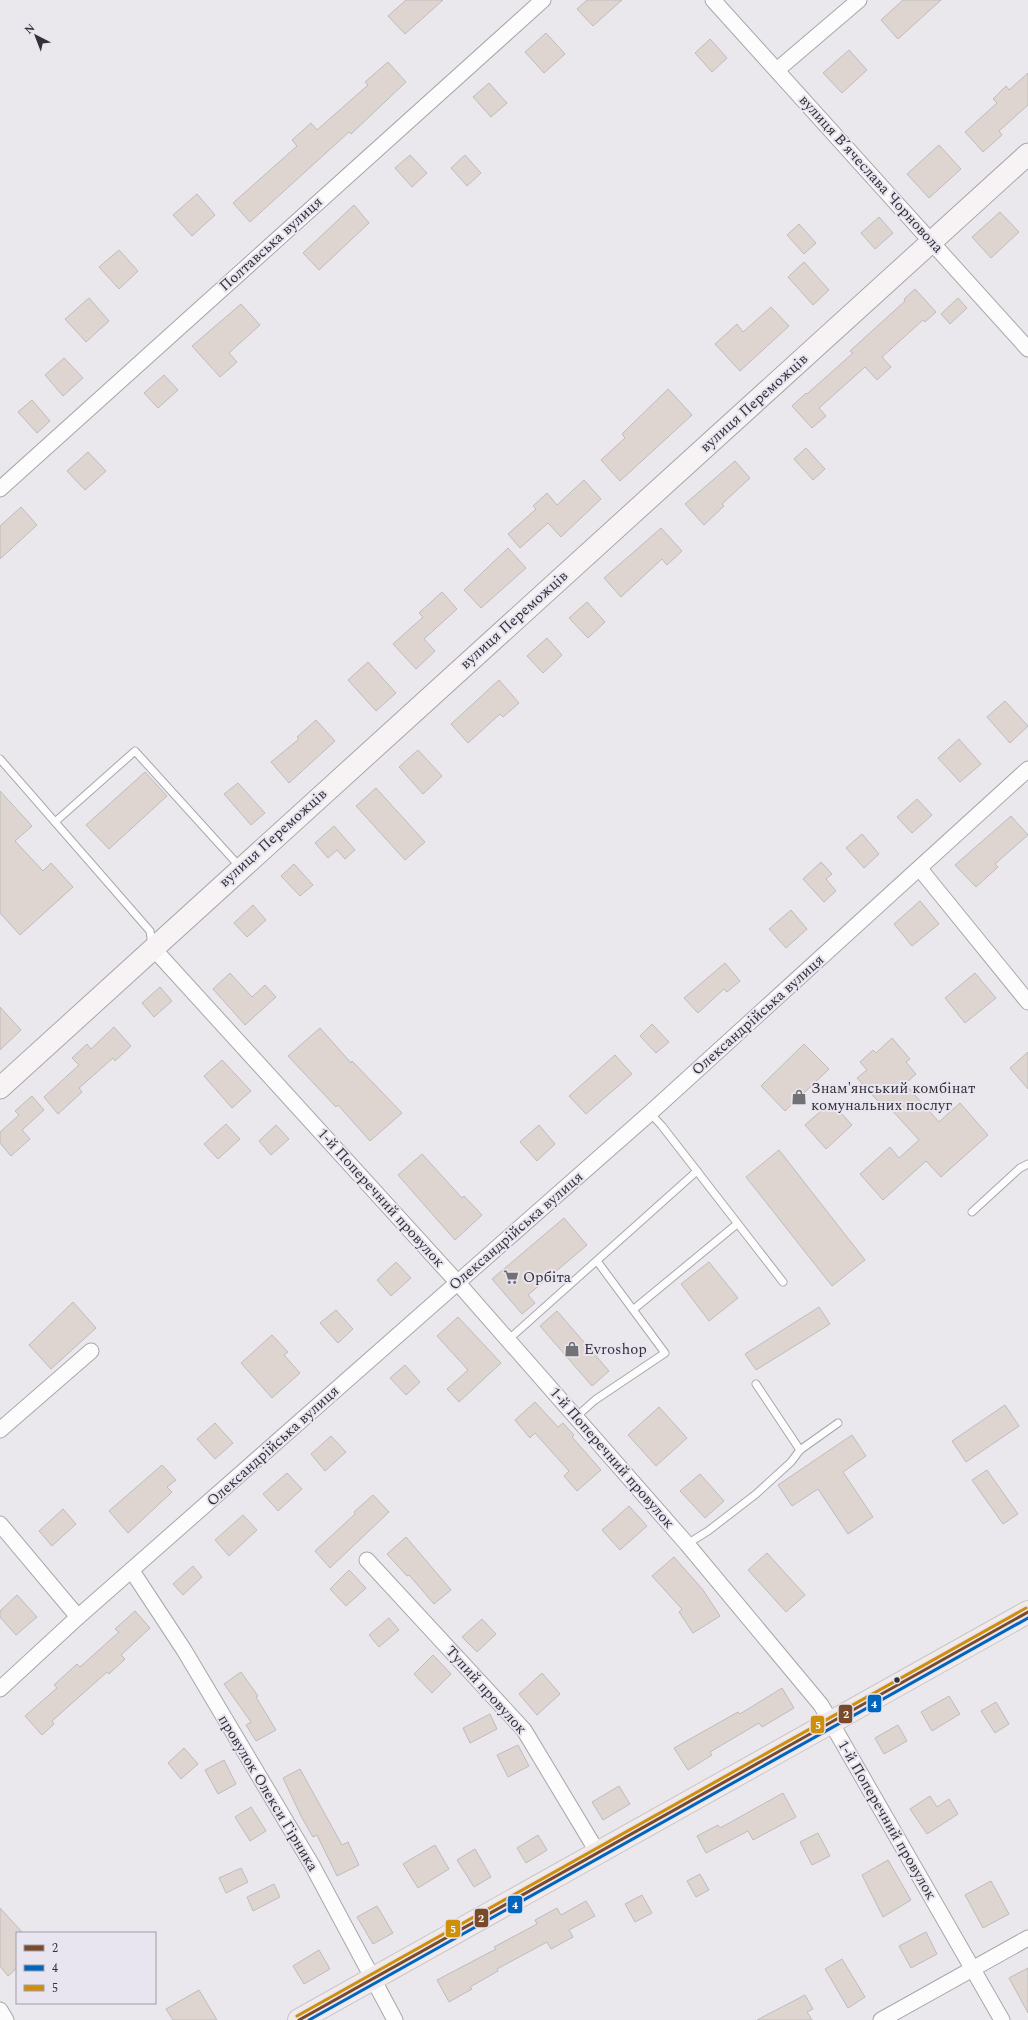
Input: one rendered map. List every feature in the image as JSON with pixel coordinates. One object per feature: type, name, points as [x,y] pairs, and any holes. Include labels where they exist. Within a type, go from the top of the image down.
[{"type":"main road","points":[[299,2020],[1028,1612]]},
{"type":"street","name":"Полтавська вулиця","points":[[0,489],[542,0]]},
{"type":"street","name":"вулиця Вʼячеслава Чорновола","points":[[713,0],[1028,349]]},
{"type":"street","points":[[777,70],[859,0]]},
{"type":"street","name":"вулиця Переможців","points":[[0,1088],[240,868],[1028,154]]},
{"type":"street","name":"Олександрійська вулиця","points":[[0,1689],[78,1618],[650,1113],[920,869],[1028,769]]},
{"type":"street","points":[[920,869],[1028,1002]]},
{"type":"street","name":"1-й Поперечний провулок","points":[[152,948],[458,1283],[687,1544],[821,1705],[1002,2020]]},
{"type":"street","points":[[0,1430],[91,1351]]},
{"type":"street","points":[[0,1524],[78,1618]]},
{"type":"street","name":"Тупий провулок","points":[[367,1560],[524,1730],[598,1853]]},
{"type":"street","name":"провулок Олекси Гірника","points":[[132,1571],[184,1650],[312,1866],[395,2020]]},
{"type":"street","points":[[881,2020],[1028,1938]]},
{"type":"street","points":[[0,2010],[6,2020]]},
{"type":"lane","points":[[55,822],[135,751],[240,868]]},
{"type":"lane","points":[[0,759],[150,931],[152,948]]},
{"type":"lane","points":[[650,1113],[783,1282]]},
{"type":"lane","points":[[972,1212],[1020,1168],[1028,1164]]},
{"type":"lane","points":[[508,1340],[697,1172]]},
{"type":"lane","points":[[634,1310],[737,1224]]},
{"type":"lane","points":[[576,1417],[595,1400],[665,1353],[597,1261]]},
{"type":"lane","points":[[756,1384],[800,1450]]},
{"type":"lane","points":[[687,1544],[708,1531],[756,1494],[791,1462],[800,1450],[838,1423]]},
{"type":"building","points":[[406,0],[443,0],[405,34],[388,16]]},
{"type":"building","points":[[587,0],[622,0],[593,26],[577,9]]},
{"type":"building","points":[[903,0],[941,0],[898,39],[881,20]]},
{"type":"building","points":[[546,33],[565,54],[544,73],[525,52]]},
{"type":"building","points":[[710,39],[727,58],[712,72],[695,53]]},
{"type":"building","points":[[849,50],[867,70],[842,93],[823,73]]},
{"type":"building","points":[[388,62],[406,82],[351,134],[349,132],[250,222],[233,203],[297,146],[292,140],[311,123],[317,130],[368,85],[365,82]]},
{"type":"building","points":[[1028,73],[1028,105],[999,131],[1002,135],[983,152],[965,132],[997,103],[993,99],[1006,86],[1009,90]]},
{"type":"building","points":[[489,83],[507,103],[491,117],[473,97]]},
{"type":"building","points":[[939,145],[961,169],[929,198],[907,174]]},
{"type":"building","points":[[410,155],[427,173],[412,187],[395,168]]},
{"type":"building","points":[[465,155],[481,173],[467,186],[451,168]]},
{"type":"building","points":[[197,194],[215,215],[192,236],[173,215]]},
{"type":"building","points":[[354,205],[369,223],[319,270],[303,253]]},
{"type":"building","points":[[1000,212],[1019,232],[991,258],[972,237]]},
{"type":"building","points":[[879,217],[893,233],[875,249],[861,233]]},
{"type":"building","points":[[799,224],[816,243],[804,254],[787,235]]},
{"type":"building","points":[[119,250],[138,271],[119,289],[99,267]]},
{"type":"building","points":[[804,262],[829,290],[813,305],[788,277]]},
{"type":"building","points":[[915,289],[936,312],[925,322],[923,320],[882,357],[891,367],[877,380],[865,367],[819,408],[826,416],[812,428],[792,406],[853,353],[850,351],[905,301],[904,299]]},
{"type":"building","points":[[89,298],[109,321],[86,342],[65,319]]},
{"type":"building","points":[[958,298],[967,308],[950,324],[941,314]]},
{"type":"building","points":[[241,304],[260,325],[229,353],[237,362],[220,377],[192,346]]},
{"type":"building","points":[[771,307],[789,326],[740,371],[715,344],[737,324],[743,332]]},
{"type":"building","points":[[64,358],[83,378],[63,396],[45,375]]},
{"type":"building","points":[[164,375],[178,390],[158,408],[144,393]]},
{"type":"building","points":[[668,389],[692,415],[620,481],[601,460],[625,438],[622,434]]},
{"type":"building","points":[[32,400],[50,421],[37,433],[18,412]]},
{"type":"building","points":[[806,448],[825,469],[813,480],[794,459]]},
{"type":"building","points":[[88,452],[106,471],[85,490],[67,471]]},
{"type":"building","points":[[735,461],[750,478],[722,504],[724,506],[704,525],[685,504]]},
{"type":"building","points":[[584,480],[601,499],[561,537],[548,523],[520,548],[508,534],[536,509],[533,506],[547,493],[557,505]]},
{"type":"building","points":[[21,507],[37,525],[0,559],[0,526]]},
{"type":"building","points":[[661,528],[682,551],[667,565],[662,559],[621,597],[604,578]]},
{"type":"building","points":[[508,548],[526,568],[481,608],[464,590]]},
{"type":"building","points":[[442,592],[457,609],[424,639],[435,651],[416,669],[393,644],[423,617],[419,613]]},
{"type":"building","points":[[587,602],[605,622],[588,638],[569,618]]},
{"type":"building","points":[[547,638],[562,655],[543,673],[527,656]]},
{"type":"building","points":[[368,662],[396,693],[376,711],[348,680]]},
{"type":"building","points":[[499,680],[519,703],[503,717],[500,714],[468,743],[451,724]]},
{"type":"building","points":[[1005,701],[1028,726],[1010,743],[987,717]]},
{"type":"building","points":[[316,720],[335,741],[289,783],[271,762],[299,739],[297,737]]},
{"type":"building","points":[[959,739],[981,764],[960,782],[938,758]]},
{"type":"building","points":[[418,750],[442,776],[423,794],[399,767]]},
{"type":"building","points":[[145,772],[167,796],[109,849],[86,825]]},
{"type":"building","points":[[238,783],[265,813],[251,825],[224,794]]},
{"type":"building","points":[[376,788],[425,842],[405,860],[356,806]]},
{"type":"building","points":[[0,791],[32,826],[15,841],[43,871],[51,863],[73,887],[20,935],[0,913]]},
{"type":"building","points":[[917,799],[932,815],[912,833],[897,817]]},
{"type":"building","points":[[1011,816],[1028,835],[995,864],[998,867],[976,887],[955,865]]},
{"type":"building","points":[[334,826],[355,850],[345,859],[337,850],[328,858],[315,843]]},
{"type":"building","points":[[862,834],[879,854],[864,868],[846,848]]},
{"type":"building","points":[[821,862],[832,874],[826,879],[836,891],[824,902],[803,879]]},
{"type":"building","points":[[294,864],[313,885],[300,896],[281,876]]},
{"type":"building","points":[[920,901],[939,924],[912,946],[894,924]]},
{"type":"building","points":[[253,905],[266,920],[247,937],[234,923]]},
{"type":"building","points":[[791,910],[807,929],[786,948],[769,929]]},
{"type":"building","points":[[725,963],[740,981],[727,992],[724,989],[698,1013],[684,998]]},
{"type":"building","points":[[230,973],[252,997],[265,985],[276,997],[245,1025],[213,989]]},
{"type":"building","points":[[975,973],[996,998],[965,1023],[945,998]]},
{"type":"building","points":[[160,987],[172,1001],[154,1017],[142,1003]]},
{"type":"building","points":[[0,1007],[21,1030],[0,1050]]},
{"type":"building","points":[[652,1024],[669,1042],[656,1053],[640,1036]]},
{"type":"building","points":[[114,1027],[131,1046],[115,1061],[113,1058],[79,1088],[82,1092],[58,1114],[44,1097],[79,1065],[72,1058],[87,1044],[91,1049]]},
{"type":"building","points":[[320,1028],[351,1063],[352,1061],[402,1113],[370,1141],[338,1105],[336,1107],[288,1056]]},
{"type":"building","points":[[892,1038],[910,1059],[906,1062],[916,1074],[905,1084],[939,1122],[960,1103],[988,1135],[941,1177],[926,1161],[883,1200],[860,1174],[890,1147],[899,1158],[919,1140],[889,1107],[886,1110],[857,1078],[867,1070],[860,1062],[873,1050],[876,1053]]},
{"type":"building","points":[[804,1044],[829,1069],[785,1111],[761,1086]]},
{"type":"building","points":[[1028,1052],[1028,1089],[1010,1068]]},
{"type":"building","points":[[615,1055],[632,1074],[586,1114],[569,1096]]},
{"type":"building","points":[[222,1060],[251,1091],[232,1108],[204,1076]]},
{"type":"building","points":[[32,1096],[44,1110],[22,1130],[30,1139],[11,1156],[0,1143],[0,1132],[19,1115],[15,1111]]},
{"type":"building","points":[[831,1102],[852,1125],[826,1149],[805,1125]]},
{"type":"building","points":[[226,1124],[240,1139],[218,1159],[204,1144]]},
{"type":"building","points":[[276,1125],[289,1139],[271,1155],[259,1141]]},
{"type":"building","points":[[539,1125],[555,1144],[537,1161],[520,1142]]},
{"type":"building","points":[[779,1150],[865,1260],[832,1286],[746,1177]]},
{"type":"building","points":[[422,1154],[462,1198],[464,1196],[482,1215],[455,1240],[398,1175]]},
{"type":"building","points":[[564,1218],[587,1245],[528,1295],[535,1303],[522,1314],[492,1279]]},
{"type":"building","points":[[396,1262],[411,1278],[391,1296],[377,1280]]},
{"type":"building","points":[[709,1262],[738,1298],[709,1321],[681,1284]]},
{"type":"building","points":[[73,1302],[96,1328],[51,1369],[29,1345]]},
{"type":"building","points":[[819,1307],[830,1324],[756,1370],[745,1354]]},
{"type":"building","points":[[336,1310],[353,1329],[338,1343],[320,1323]]},
{"type":"building","points":[[557,1311],[609,1371],[592,1386],[540,1326]]},
{"type":"building","points":[[458,1317],[501,1363],[459,1402],[447,1389],[468,1370],[437,1336]]},
{"type":"building","points":[[272,1335],[288,1352],[284,1355],[300,1373],[272,1398],[241,1363]]},
{"type":"building","points":[[405,1365],[420,1382],[406,1395],[390,1378]]},
{"type":"building","points":[[535,1402],[558,1427],[563,1423],[574,1435],[572,1437],[601,1470],[577,1491],[564,1476],[569,1471],[535,1433],[530,1438],[515,1420]]},
{"type":"building","points":[[1005,1405],[1019,1426],[966,1462],[952,1441]]},
{"type":"building","points":[[659,1407],[687,1438],[656,1466],[628,1435]]},
{"type":"building","points":[[215,1423],[233,1443],[215,1459],[197,1439]]},
{"type":"building","points":[[852,1435],[866,1456],[843,1472],[873,1517],[848,1534],[818,1489],[792,1506],[778,1485]]},
{"type":"building","points":[[331,1436],[346,1452],[325,1471],[311,1454]]},
{"type":"building","points":[[162,1465],[176,1480],[167,1487],[172,1492],[128,1533],[109,1511]]},
{"type":"building","points":[[987,1470],[1018,1514],[1003,1524],[972,1480]]},
{"type":"building","points":[[287,1473],[302,1489],[278,1511],[263,1494]]},
{"type":"building","points":[[700,1474],[724,1501],[705,1518],[680,1491]]},
{"type":"building","points":[[373,1495],[389,1512],[330,1568],[315,1551]]},
{"type":"building","points":[[629,1506],[647,1526],[620,1550],[602,1530]]},
{"type":"building","points":[[63,1509],[76,1524],[52,1546],[39,1531]]},
{"type":"building","points":[[243,1515],[257,1530],[229,1556],[215,1540]]},
{"type":"building","points":[[406,1537],[451,1590],[434,1604],[409,1575],[407,1576],[387,1554]]},
{"type":"building","points":[[767,1553],[805,1595],[786,1612],[748,1570]]},
{"type":"building","points":[[674,1557],[703,1590],[720,1616],[693,1633],[679,1612],[682,1609],[652,1576]]},
{"type":"building","points":[[193,1566],[202,1577],[183,1595],[173,1584]]},
{"type":"building","points":[[349,1570],[366,1588],[346,1606],[330,1589]]},
{"type":"building","points":[[17,1595],[37,1617],[16,1635],[0,1617],[0,1611]]},
{"type":"building","points":[[135,1611],[150,1628],[121,1655],[125,1659],[109,1674],[107,1672],[52,1721],[54,1724],[42,1735],[25,1716],[57,1688],[54,1685],[77,1664],[80,1667],[119,1632],[115,1629]]},
{"type":"building","points":[[389,1618],[399,1630],[379,1647],[369,1635]]},
{"type":"building","points":[[482,1619],[496,1634],[477,1652],[462,1637]]},
{"type":"building","points":[[433,1655],[451,1674],[432,1693],[414,1674]]},
{"type":"building","points":[[241,1672],[258,1696],[256,1697],[276,1730],[256,1741],[246,1725],[251,1722],[224,1684]]},
{"type":"building","points":[[542,1673],[560,1694],[537,1715],[519,1694]]},
{"type":"building","points":[[782,1688],[794,1708],[762,1727],[759,1723],[710,1752],[712,1755],[688,1770],[674,1748],[738,1712],[740,1714]]},
{"type":"building","points":[[949,1696],[960,1714],[932,1731],[921,1712]]},
{"type":"building","points":[[996,1702],[1009,1724],[995,1733],[981,1711]]},
{"type":"building","points":[[490,1714],[497,1729],[470,1743],[463,1728]]},
{"type":"building","points":[[898,1725],[907,1741],[884,1754],[875,1738]]},
{"type":"building","points":[[518,1745],[529,1766],[508,1777],[497,1755]]},
{"type":"building","points":[[184,1748],[198,1764],[181,1779],[168,1763]]},
{"type":"building","points":[[224,1760],[236,1784],[218,1794],[205,1770]]},
{"type":"building","points":[[300,1769],[342,1845],[348,1842],[359,1865],[337,1876],[317,1835],[313,1837],[301,1816],[283,1778]]},
{"type":"building","points":[[619,1786],[630,1804],[603,1820],[592,1802]]},
{"type":"building","points":[[783,1793],[796,1817],[753,1840],[748,1831],[706,1853],[697,1836],[718,1825],[720,1828]]},
{"type":"building","points":[[930,1796],[937,1807],[949,1799],[958,1814],[927,1834],[910,1809]]},
{"type":"building","points":[[251,1807],[266,1831],[250,1841],[235,1817]]},
{"type":"building","points":[[818,1833],[830,1856],[812,1865],[800,1842]]},
{"type":"building","points":[[538,1835],[547,1850],[526,1863],[517,1848]]},
{"type":"building","points":[[435,1845],[449,1869],[418,1888],[403,1864]]},
{"type":"building","points":[[475,1849],[491,1877],[474,1887],[457,1860]]},
{"type":"building","points":[[888,1860],[911,1900],[883,1917],[862,1875]]},
{"type":"building","points":[[241,1868],[248,1882],[226,1893],[219,1878]]},
{"type":"building","points":[[700,1874],[709,1890],[696,1897],[687,1881]]},
{"type":"building","points":[[991,1881],[1009,1914],[983,1928],[965,1895]]},
{"type":"building","points":[[274,1884],[280,1897],[253,1911],[247,1897]]},
{"type":"building","points":[[642,1895],[652,1913],[635,1922],[625,1904]]},
{"type":"building","points":[[586,1901],[595,1916],[569,1930],[573,1937],[551,1949],[547,1942],[497,1969],[498,1971],[470,1987],[472,1989],[449,2002],[437,1980],[496,1949],[494,1947],[537,1924],[535,1920],[557,1908],[561,1915]]},
{"type":"building","points":[[377,1906],[393,1933],[373,1944],[357,1917]]},
{"type":"building","points":[[0,1908],[22,1932],[16,1932],[16,1969],[8,1976],[0,1966]]},
{"type":"building","points":[[926,1932],[937,1954],[911,1968],[899,1946]]},
{"type":"building","points":[[319,1950],[330,1969],[304,1984],[293,1966]]},
{"type":"building","points":[[842,1959],[865,1997],[848,2008],[825,1969]]},
{"type":"building","points":[[1028,1968],[1028,2013],[1009,1978]]},
{"type":"building","points":[[199,1990],[217,2020],[173,2020],[166,2009]]},
{"type":"building","points":[[805,1995],[813,2009],[807,2012],[812,2020],[757,2020]]},
{"type":"transit line","name":"5","points":[[297,2016],[1026,1608]]},
{"type":"transit line","name":"2","points":[[299,2020],[1028,1612]]},
{"type":"transit line","name":"4","points":[[309,2020],[1028,1618]]},
{"type":"place","name":"Знам'янський комбінат комунальних послуг","points":[[799,1097]]},
{"type":"place","name":"Орбіта","points":[[511,1277]]},
{"type":"place","name":"Evroshop","points":[[572,1349]]}]
